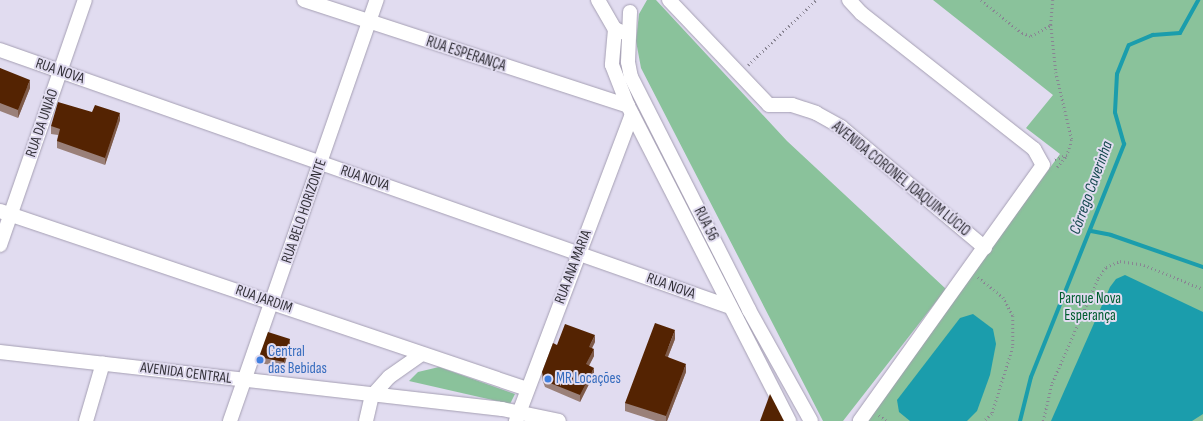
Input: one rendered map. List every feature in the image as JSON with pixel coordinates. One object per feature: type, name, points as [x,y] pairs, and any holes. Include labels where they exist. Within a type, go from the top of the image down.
[{"type":"street","name":"RUA DA UNIÃO","points":[[0,245],[5,213],[60,71],[85,0]]},
{"type":"street","name":"RUA ESPERANÇA","points":[[304,0],[630,110]]},
{"type":"street","name":"RUA BELO HORIZONTE","points":[[230,421],[243,380],[273,301],[377,0]]},
{"type":"street","points":[[598,0],[615,29],[629,35],[632,6]]},
{"type":"street","name":"AVENIDA CORONEL JOAQUIM LÚCIO","points":[[669,0],[738,74],[770,104],[792,105],[810,111],[841,127],[985,248]]},
{"type":"street","points":[[849,0],[861,13],[1034,149],[1043,165]]},
{"type":"street","points":[[615,29],[632,6]]},
{"type":"street","name":"RUA 56","points":[[615,29],[612,65],[630,110],[789,421]]},
{"type":"street","name":"RUA 56","points":[[629,35],[628,62],[631,77],[750,310],[811,421]]},
{"type":"street","name":"RUA NOVA","points":[[0,50],[730,307]]},
{"type":"street","name":"RUA ANA MARIA","points":[[518,417],[630,110]]},
{"type":"street","name":"AVENIDA CORONEL JOAQUIM LÚCIO","points":[[863,419],[1043,165]]},
{"type":"street","name":"RUA JARDIM","points":[[5,213],[273,301],[421,355],[527,389]]},
{"type":"street","name":"AVENIDA CENTRAL","points":[[0,352],[337,390],[518,417],[559,421]]},
{"type":"street","points":[[366,421],[372,396],[389,377],[421,355]]},
{"type":"street","points":[[86,421],[103,363]]},
{"type":"path","points":[[738,74],[816,0]]},
{"type":"path","points":[[981,0],[1022,33],[1031,36],[1051,25]]},
{"type":"path","points":[[1043,165],[1067,155],[1072,140],[1056,72],[1051,25],[1053,0]]},
{"type":"path","points":[[1043,421],[1052,383],[1098,278],[1106,267],[1120,261],[1144,265],[1203,289]]},
{"type":"path","points":[[977,276],[1003,297],[1013,316],[1014,347],[992,414],[984,421]]},
{"type":"green space","points":[[647,0],[656,0],[787,141],[946,289],[843,421],[823,421],[641,68],[636,41],[639,14]]},
{"type":"green space","name":"Parque Nova Esperança","points":[[933,0],[1203,0],[1203,421],[864,421],[1060,154],[1026,128],[1053,95]]},
{"type":"green space","points":[[439,367],[515,394],[510,404],[409,381],[418,372]]},
{"type":"water","points":[[1125,275],[1203,312],[1203,414],[1192,421],[1051,421],[1110,287],[1116,279]]},
{"type":"water","points":[[973,314],[993,329],[996,344],[990,375],[977,411],[967,421],[910,421],[899,412],[897,400],[960,318]]},
{"type":"building","points":[[0,68],[30,80],[18,110],[0,103]]},
{"type":"building","points":[[58,102],[92,112],[95,105],[120,113],[105,158],[57,141],[60,129],[51,126]]},
{"type":"building","points":[[655,323],[675,330],[665,356],[686,364],[666,416],[625,403]]},
{"type":"building","points":[[565,324],[595,335],[589,347],[594,349],[586,364],[594,368],[580,395],[545,381],[542,372],[553,343],[557,345]]},
{"type":"building","points":[[268,332],[290,339],[284,362],[259,357]]},
{"type":"building","points":[[770,394],[784,421],[760,421]]},
{"type":"waterway","name":"Córrego Caverinha","points":[[1020,421],[1031,377],[1124,144],[1115,112],[1117,74],[1129,45],[1153,35],[1180,33],[1198,0]]},
{"type":"waterway","points":[[1091,231],[1111,235],[1203,267]]},
{"type":"place","name":"Central das Bebidas","points":[[260,360]]},
{"type":"place","name":"MR Locações","points":[[548,379]]}]
